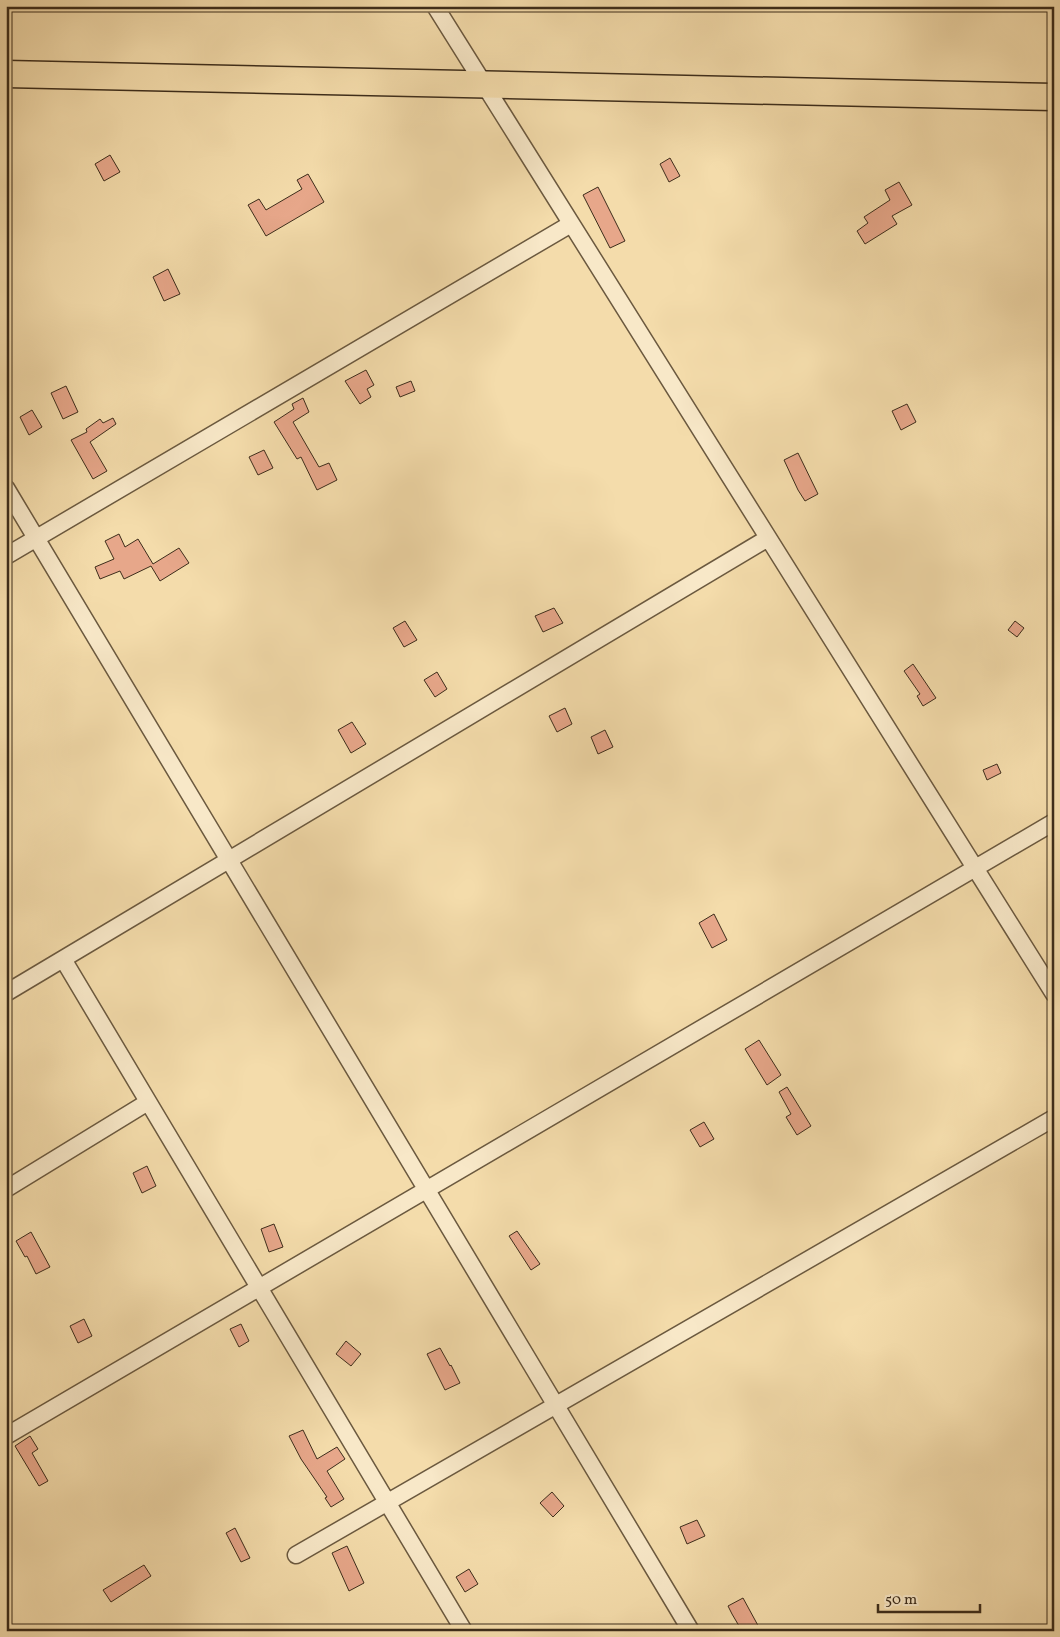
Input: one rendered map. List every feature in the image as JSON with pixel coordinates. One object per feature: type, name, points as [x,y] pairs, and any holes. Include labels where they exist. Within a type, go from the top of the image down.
[{"type":"main road","points":[[6,74],[763,88],[1054,96]]},
{"type":"street","points":[[435,6],[1054,994]]},
{"type":"street","points":[[6,556],[571,224]]},
{"type":"street","points":[[6,488],[691,1631]]},
{"type":"street","points":[[6,994],[768,538]]},
{"type":"street","points":[[6,1436],[1054,822]]},
{"type":"street","points":[[63,959],[464,1631]]},
{"type":"street","points":[[6,1189],[148,1102]]},
{"type":"street","points":[[296,1555],[1054,1118]]},
{"type":"building","points":[[110,155],[120,172],[104,181],[95,164]]},
{"type":"building","points":[[670,158],[680,176],[669,182],[660,164]]},
{"type":"building","points":[[308,174],[324,202],[266,236],[248,205],[259,199],[266,210],[302,189],[297,180]]},
{"type":"building","points":[[899,182],[912,205],[892,216],[897,224],[865,244],[857,231],[868,223],[864,217],[890,200],[885,190]]},
{"type":"building","points":[[598,187],[625,241],[610,248],[583,195]]},
{"type":"building","points":[[168,269],[180,294],[164,301],[153,277]]},
{"type":"building","points":[[366,370],[374,385],[367,389],[371,397],[360,404],[345,381]]},
{"type":"building","points":[[411,381],[415,391],[400,397],[396,387]]},
{"type":"building","points":[[66,386],[78,412],[63,419],[51,393]]},
{"type":"building","points":[[303,398],[309,412],[293,422],[319,467],[329,463],[337,480],[317,490],[301,457],[297,459],[274,422],[294,409],[292,404]]},
{"type":"building","points":[[907,404],[916,422],[901,430],[892,411]]},
{"type":"building","points":[[32,410],[42,427],[29,435],[20,417]]},
{"type":"building","points":[[113,418],[116,424],[90,442],[107,471],[93,479],[71,440],[87,432],[86,429],[100,419],[103,423]]},
{"type":"building","points":[[264,450],[273,468],[258,475],[249,457]]},
{"type":"building","points":[[798,453],[818,494],[805,501],[784,460]]},
{"type":"building","points":[[119,534],[125,547],[138,539],[153,564],[179,548],[189,563],[160,581],[151,566],[124,579],[120,571],[100,579],[95,567],[114,559],[105,541]]},
{"type":"building","points":[[554,608],[563,623],[543,632],[535,616]]},
{"type":"building","points":[[405,621],[417,640],[404,647],[393,628]]},
{"type":"building","points":[[1015,621],[1024,628],[1017,637],[1008,630]]},
{"type":"building","points":[[913,664],[936,698],[923,706],[917,696],[920,694],[904,671]]},
{"type":"building","points":[[437,672],[447,689],[435,697],[424,680]]},
{"type":"building","points":[[565,708],[572,724],[557,732],[549,716]]},
{"type":"building","points":[[352,722],[366,744],[351,753],[338,730]]},
{"type":"building","points":[[605,730],[613,747],[598,754],[591,737]]},
{"type":"building","points":[[997,764],[1001,773],[987,780],[983,770]]},
{"type":"building","points":[[714,914],[727,940],[712,948],[699,923]]},
{"type":"building","points":[[759,1040],[781,1075],[767,1085],[745,1049]]},
{"type":"building","points":[[787,1087],[811,1126],[797,1135],[786,1117],[791,1114],[779,1092]]},
{"type":"building","points":[[704,1122],[714,1139],[700,1147],[690,1130]]},
{"type":"building","points":[[147,1166],[156,1186],[142,1193],[133,1173]]},
{"type":"building","points":[[274,1224],[283,1247],[269,1252],[261,1229]]},
{"type":"building","points":[[517,1231],[540,1264],[531,1270],[509,1236]]},
{"type":"building","points":[[31,1232],[50,1267],[36,1274],[27,1256],[25,1257],[16,1241]]},
{"type":"building","points":[[84,1319],[92,1336],[78,1343],[70,1326]]},
{"type":"building","points":[[241,1324],[249,1341],[239,1347],[230,1329]]},
{"type":"building","points":[[346,1341],[361,1354],[351,1366],[336,1354]]},
{"type":"building","points":[[440,1348],[460,1383],[445,1390],[427,1354]]},
{"type":"building","points":[[303,1430],[317,1459],[337,1447],[345,1459],[327,1471],[344,1499],[331,1507],[325,1498],[327,1497],[301,1459],[289,1436]]},
{"type":"building","points":[[30,1436],[38,1449],[32,1453],[48,1481],[39,1486],[15,1446]]},
{"type":"building","points":[[552,1492],[564,1506],[553,1517],[540,1503]]},
{"type":"building","points":[[697,1520],[705,1536],[687,1544],[680,1527]]},
{"type":"building","points":[[235,1528],[250,1558],[241,1562],[226,1533]]},
{"type":"building","points":[[347,1546],[364,1583],[349,1591],[332,1553]]},
{"type":"building","points":[[144,1565],[151,1576],[111,1602],[103,1590]]},
{"type":"building","points":[[469,1569],[478,1584],[465,1592],[456,1577]]},
{"type":"building","points":[[743,1598],[761,1631],[742,1631],[732,1614],[728,1606]]}]
